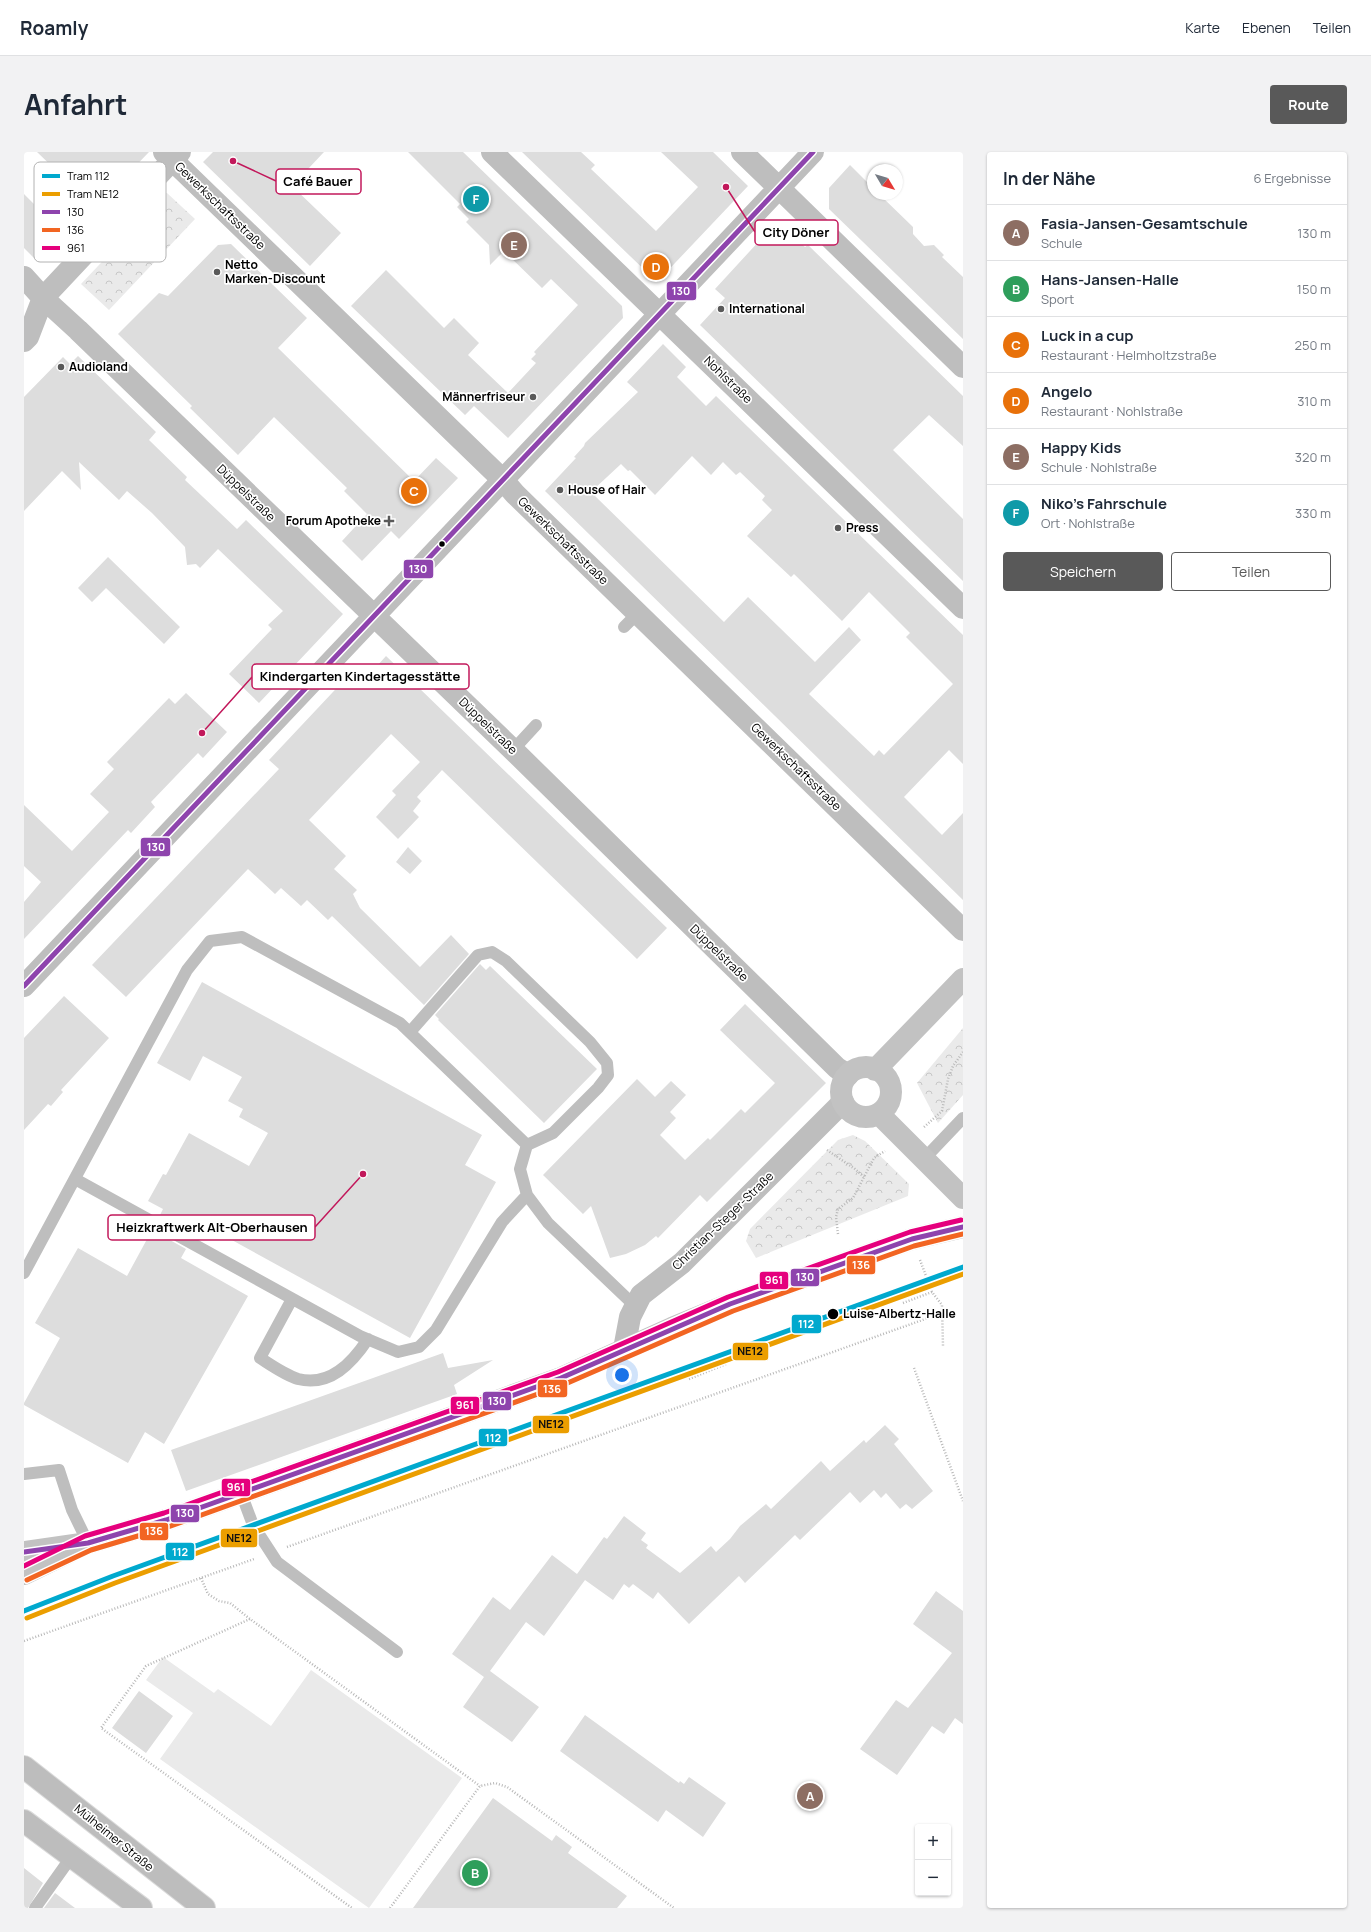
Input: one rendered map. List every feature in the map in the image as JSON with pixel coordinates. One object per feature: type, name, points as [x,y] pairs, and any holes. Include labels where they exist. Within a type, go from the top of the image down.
[{"type":"main road","points":[[875,1070],[963,979]]},
{"type":"main road","points":[[861,1068],[875,1070],[885,1077],[890,1089],[888,1102],[881,1112],[871,1117],[860,1116],[850,1111],[843,1102],[841,1088],[848,1075],[861,1068]]},
{"type":"main road","points":[[881,1112],[886,1120],[963,1198]]},
{"type":"main road","points":[[24,1552],[88,1543],[166,1520],[561,1378],[624,1349],[730,1304],[912,1239],[963,1227]]},
{"type":"main road","points":[[24,1574],[88,1543]]},
{"type":"main road","name":"Mülheimer Straße","points":[[24,1768],[204,1908]]},
{"type":"main road","points":[[24,1821],[142,1908]]},
{"type":"street","name":"Nohlstraße","points":[[492,152],[963,608]]},
{"type":"street","points":[[742,152],[963,367]]},
{"type":"street","points":[[24,986],[813,152]]},
{"type":"street","name":"Gewerkschaftsstraße","points":[[172,155],[503,480],[631,620],[963,930]]},
{"type":"street","points":[[24,340],[28,337],[43,298],[75,262]]},
{"type":"street","name":"Düppelstraße","points":[[24,277],[43,298],[513,750],[837,1068],[848,1075]]},
{"type":"street","name":"Christian-Steger-Straße","points":[[624,1349],[628,1326],[635,1306],[649,1288],[682,1263],[843,1102]]},
{"type":"lane","points":[[513,750],[536,725]]},
{"type":"lane","points":[[24,1273],[187,970],[210,941],[242,937],[400,1023],[527,1145]]},
{"type":"lane","points":[[410,1032],[478,955],[492,952],[511,966],[590,1042],[607,1063],[608,1075],[598,1088],[553,1133],[527,1145],[520,1169],[527,1195],[548,1223],[635,1306]]},
{"type":"lane","points":[[924,1159],[963,1118]]},
{"type":"lane","points":[[74,1179],[292,1299],[368,1339],[398,1352],[419,1347],[436,1330],[502,1222],[527,1195]]},
{"type":"lane","points":[[292,1299],[260,1358],[297,1378],[319,1380],[338,1372],[354,1359],[368,1339]]},
{"type":"lane","points":[[24,1474],[59,1470],[72,1510],[88,1543]]},
{"type":"lane","points":[[241,1493],[253,1525],[277,1562],[397,1652]]},
{"type":"lane","points":[[35,1908],[72,1856]]},
{"type":"path","points":[[838,1234],[836,1217],[838,1209],[853,1198],[865,1178],[874,1158],[883,1152],[908,1143],[942,1111],[948,1079],[953,1066],[963,1052]]},
{"type":"path","points":[[811,1135],[826,1149],[856,1169],[865,1178]]},
{"type":"path","points":[[912,1239],[932,1292],[942,1304],[943,1346]]},
{"type":"path","points":[[903,1303],[932,1292]]},
{"type":"path","points":[[24,1641],[942,1313]]},
{"type":"path","points":[[689,1379],[726,1364]]},
{"type":"path","points":[[914,1368],[963,1501]]},
{"type":"path","points":[[201,1578],[208,1594],[219,1601],[230,1603],[480,1786]]},
{"type":"path","points":[[250,1619],[146,1666],[101,1728],[352,1908]]},
{"type":"path","points":[[390,1908],[480,1786],[495,1783],[507,1787],[674,1908]]},
{"type":"green space","points":[[167,193],[195,219],[166,250]]},
{"type":"green space","points":[[102,262],[154,262],[109,310],[81,284]]},
{"type":"green space","points":[[963,1028],[963,1095],[938,1123],[917,1083]]},
{"type":"green space","points":[[853,1135],[865,1141],[909,1184],[908,1196],[756,1258],[746,1241],[750,1229],[838,1140]]},
{"type":"green space","points":[[163,1657],[214,1693],[218,1689],[271,1726],[311,1670],[462,1778],[369,1908],[160,1759],[193,1713],[146,1680]]},
{"type":"building","points":[[37,152],[149,152],[139,162],[47,162]]},
{"type":"building","points":[[213,152],[324,152],[292,186],[341,233],[310,266],[203,162]]},
{"type":"building","points":[[408,152],[463,152],[622,306],[623,318],[508,438],[474,406],[465,415],[351,306],[386,270],[444,328],[454,318],[479,343],[468,355],[508,393],[536,363],[531,359],[536,354],[534,352],[578,305],[551,279],[542,288],[504,251],[490,265],[489,245],[466,222],[469,219],[457,207],[460,204]]},
{"type":"building","points":[[522,152],[581,152],[595,165],[591,169],[656,231],[698,187],[661,152],[713,152],[748,186],[657,282]]},
{"type":"building","points":[[850,165],[867,182],[867,200],[885,200],[913,227],[913,234],[924,246],[934,245],[944,255],[942,257],[963,277],[963,339],[829,209],[829,188]]},
{"type":"building","points":[[24,194],[34,204],[34,258],[24,248]]},
{"type":"building","points":[[776,230],[787,230],[805,247],[808,245],[963,396],[963,446],[929,415],[893,450],[963,519],[963,581],[700,325],[725,298],[715,289],[761,239],[764,242]]},
{"type":"building","points":[[231,244],[307,318],[278,348],[414,481],[436,458],[458,478],[399,539],[391,531],[362,561],[342,541],[367,514],[344,491],[347,488],[274,417],[238,455],[190,408],[192,406],[118,334],[159,293],[168,296],[218,245]]},
{"type":"building","points":[[663,344],[686,367],[677,377],[706,406],[716,396],[963,635],[963,764],[949,750],[904,797],[942,835],[963,813],[963,900],[545,491],[576,458],[574,457],[585,443],[638,392],[627,382]],"holes":[[[692,456],[711,475],[723,462],[736,475],[740,472],[765,496],[762,500],[772,510],[747,536],[791,577],[794,574],[842,621],[869,592],[910,633],[906,637],[953,684],[884,755],[879,750],[874,756],[809,694],[861,640],[849,627],[815,662],[748,597],[724,622],[595,496],[597,494],[593,490],[621,464],[628,471],[630,470],[655,495]]]},
{"type":"building","points":[[78,356],[156,432],[149,440],[187,477],[185,480],[237,529],[246,520],[343,614],[259,703],[229,674],[272,629],[268,625],[283,611],[218,549],[200,568],[196,564],[187,565],[185,547],[152,513],[127,491],[119,500],[79,462],[81,490],[62,471],[24,511],[24,397],[63,357],[70,364]]},
{"type":"building","points":[[108,557],[180,627],[164,644],[106,588],[92,602],[78,588]]},
{"type":"building","points":[[386,656],[667,928],[637,959],[442,770],[417,797],[421,801],[413,811],[419,817],[398,839],[376,817],[396,795],[392,791],[420,762],[391,734],[309,820],[346,856],[334,869],[357,890],[353,894],[360,908],[420,967],[451,935],[469,954],[424,1005],[332,916],[328,920],[307,900],[301,906],[281,888],[275,894],[248,869],[126,997],[92,965],[279,769],[269,760],[348,676],[359,686]]},
{"type":"building","points":[[186,693],[227,732],[203,758],[198,753],[151,802],[155,807],[131,833],[128,830],[24,939],[24,902],[41,882],[24,866],[24,805],[72,851],[109,812],[90,794],[114,769],[107,762],[169,698],[175,704]]},
{"type":"building","points":[[408,847],[422,861],[410,874],[396,862]]},
{"type":"building","points":[[480,964],[486,970],[490,966],[597,1069],[544,1123],[438,1020],[439,1019],[435,1015]]},
{"type":"building","points":[[202,982],[482,1135],[465,1165],[496,1182],[410,1338],[201,1223],[194,1236],[159,1217],[163,1209],[148,1201],[163,1174],[166,1175],[189,1133],[249,1166],[268,1133],[239,1117],[243,1109],[228,1101],[242,1077],[203,1056],[190,1081],[157,1063]]},
{"type":"building","points":[[64,996],[109,1038],[61,1090],[63,1092],[51,1106],[48,1104],[24,1130],[24,1038]]},
{"type":"building","points":[[745,1004],[826,1083],[707,1202],[700,1195],[658,1238],[656,1236],[645,1245],[626,1254],[610,1258],[591,1206],[583,1214],[543,1175],[637,1079],[655,1097],[671,1081],[686,1095],[670,1112],[676,1118],[660,1135],[685,1160],[708,1138],[710,1140],[741,1109],[745,1113],[775,1083],[720,1030]]},
{"type":"building","points":[[152,1230],[186,1249],[181,1258],[248,1296],[164,1444],[145,1432],[128,1463],[24,1405],[24,1403],[60,1338],[35,1323],[78,1248],[127,1276]]},
{"type":"building","points":[[443,1353],[448,1368],[493,1360],[454,1385],[457,1394],[186,1491],[171,1450]]},
{"type":"building","points":[[885,1425],[899,1439],[894,1444],[933,1491],[912,1509],[906,1504],[900,1509],[886,1493],[881,1498],[874,1490],[860,1503],[850,1492],[800,1540],[795,1535],[745,1583],[739,1576],[689,1624],[658,1592],[653,1599],[633,1584],[629,1588],[624,1584],[613,1600],[585,1580],[544,1636],[526,1622],[490,1671],[539,1707],[512,1742],[463,1707],[484,1677],[452,1654],[493,1597],[510,1610],[552,1555],[577,1574],[604,1537],[607,1539],[624,1516],[646,1533],[641,1540],[648,1545],[646,1548],[680,1573],[711,1546],[716,1552],[730,1539],[740,1526],[766,1504],[771,1509],[821,1461],[830,1471],[864,1440],[866,1443]]},
{"type":"building","points":[[936,1591],[963,1611],[963,1724],[955,1718],[944,1734],[932,1726],[897,1775],[860,1749],[896,1700],[908,1708],[952,1653],[913,1624]]},
{"type":"building","points":[[139,1691],[173,1716],[146,1753],[112,1728]]},
{"type":"building","points":[[585,1715],[679,1783],[680,1781],[684,1784],[689,1777],[726,1803],[703,1837],[666,1810],[658,1822],[560,1751]]},
{"type":"building","points":[[493,1798],[552,1841],[556,1835],[572,1847],[568,1853],[627,1896],[617,1908],[413,1908]]},
{"type":"building","points":[[24,1868],[43,1883],[28,1908],[24,1908]]},
{"type":"building","points":[[55,1893],[75,1908],[44,1908]]},
{"type":"tram line","name":"112","points":[[24,1611],[113,1576],[963,1267]]},
{"type":"tram line","name":"NE12","points":[[27,1618],[115,1583],[963,1274]]},
{"type":"transit line","name":"130","points":[[24,986],[813,152]]},
{"type":"transit line","name":"961","points":[[24,1566],[85,1536],[164,1513],[558,1372],[728,1297],[910,1232],[961,1220]]},
{"type":"transit line","name":"130","points":[[24,1552],[88,1543],[166,1520],[561,1378],[730,1304],[912,1239],[963,1227]]},
{"type":"transit line","name":"136","points":[[27,1580],[91,1550],[168,1527],[563,1385],[733,1311],[914,1246],[963,1234]]},
{"type":"place","name":"Café Bauer","points":[[233,161]]},
{"type":"place","name":"City Döner","points":[[726,187]]},
{"type":"place","name":"Niko's Fahrschule","points":[[476,199]]},
{"type":"place","name":"Happy Kids","points":[[514,245]]},
{"type":"place","name":"Angelo","points":[[656,267]]},
{"type":"place","name":"Netto Marken-Discount","points":[[217,272]]},
{"type":"place","name":"International","points":[[721,309]]},
{"type":"place","name":"Audioland","points":[[61,367]]},
{"type":"place","name":"Männerfriseur","points":[[533,397]]},
{"type":"place","name":"House of Hair","points":[[560,490]]},
{"type":"place","name":"Luck in a cup","points":[[414,491]]},
{"type":"place","name":"Forum Apotheke","points":[[389,521]]},
{"type":"place","name":"Press","points":[[838,528]]},
{"type":"place","name":"Kindergarten Kindertagesstätte","points":[[202,733]]},
{"type":"place","name":"Heizkraftwerk Alt-Oberhausen","points":[[363,1174]]},
{"type":"place","name":"Luise-Albertz-Halle","points":[[833,1314]]},
{"type":"place","name":"Fasia-Jansen-Gesamtschule","points":[[810,1796]]},
{"type":"place","name":"Hans-Jansen-Halle","points":[[475,1873]]}]
